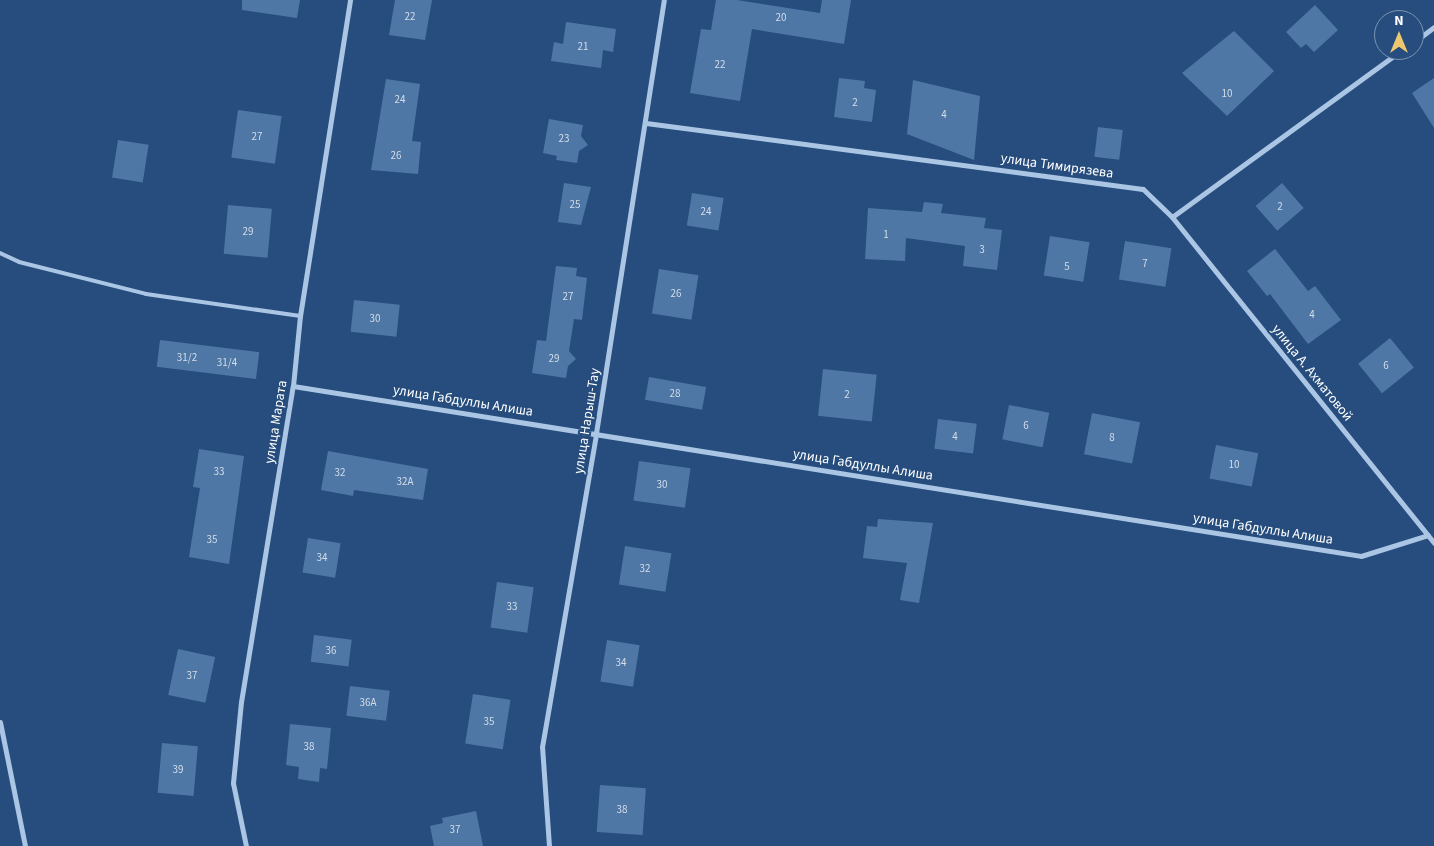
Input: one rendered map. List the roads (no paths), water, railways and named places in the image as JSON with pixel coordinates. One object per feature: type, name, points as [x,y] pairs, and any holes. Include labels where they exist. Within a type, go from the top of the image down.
[{"type":"street","name":"улица Марата","points":[[246,846],[234,783],[241,702],[293,386],[300,316],[350,0]]},
{"type":"street","name":"улица Нарыш-Тау","points":[[549,846],[542,747],[596,433],[664,0]]},
{"type":"street","points":[[1172,217],[1388,60]]},
{"type":"street","name":"улица Тимирязева","points":[[646,123],[1143,189],[1172,217]]},
{"type":"street","name":"улица А. Ахматовой","points":[[1172,217],[1434,543]]},
{"type":"street","name":"улица Габдуллы Алиша","points":[[293,386],[1362,556],[1428,535]]},
{"type":"street","points":[[0,722],[25,846]]},
{"type":"lane","points":[[0,253],[19,262],[146,294],[300,316]]}]
